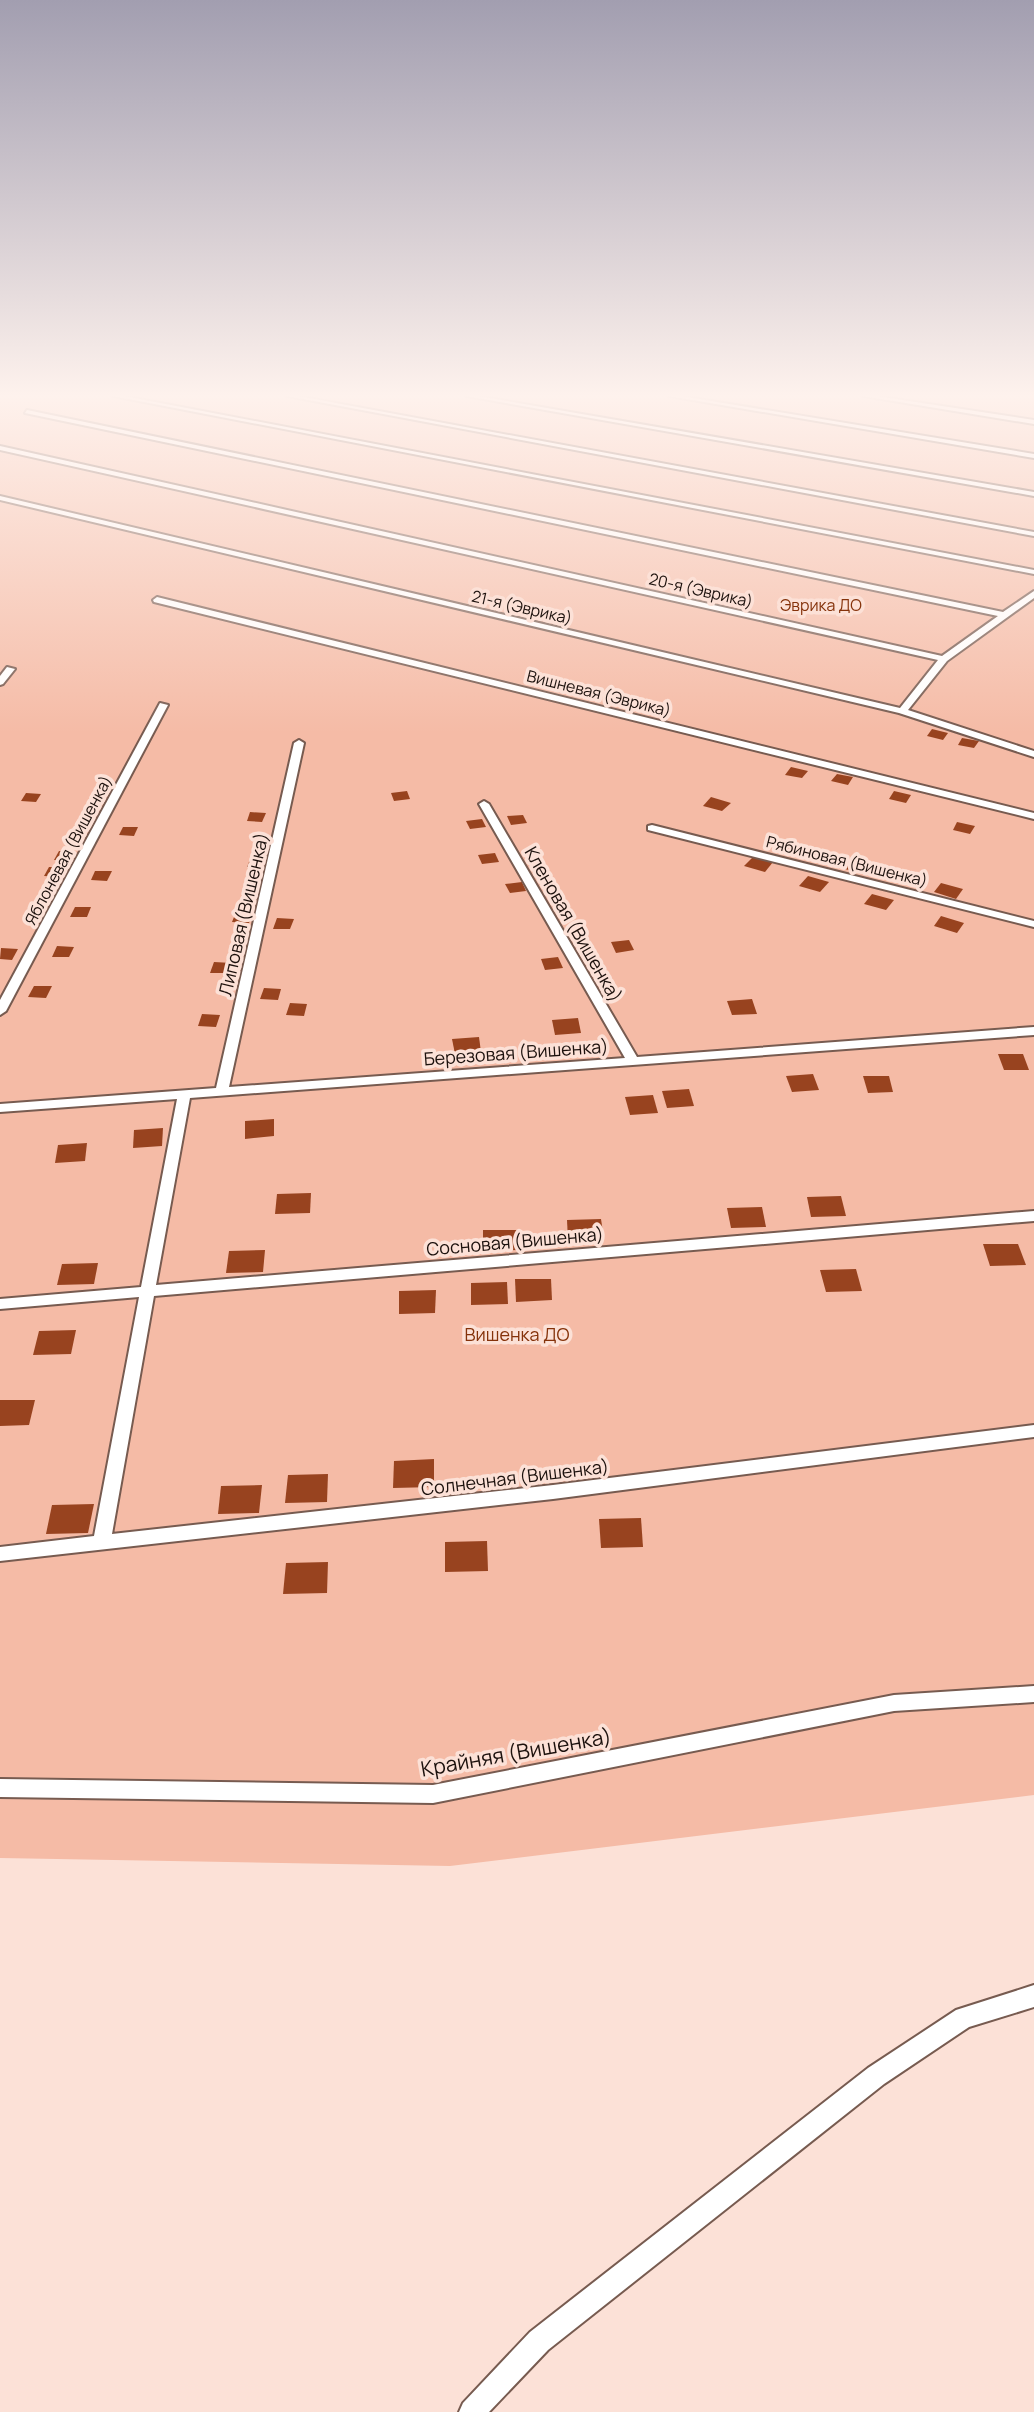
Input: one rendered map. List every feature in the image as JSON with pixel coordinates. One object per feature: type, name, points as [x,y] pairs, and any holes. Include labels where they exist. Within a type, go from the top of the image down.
[{"type":"lane","name":"21-я (Эврика)","points":[[45,509],[902,711],[1034,754]]},
{"type":"lane","name":"20-я (Эврика)","points":[[271,509],[944,659]]},
{"type":"lane","points":[[492,509],[1005,615]]},
{"type":"lane","points":[[703,509],[1034,572]]},
{"type":"lane","points":[[897,509],[1034,534]]},
{"type":"lane","points":[[902,711],[944,659],[1034,594]]},
{"type":"lane","name":"Вишневая (Эврика)","points":[[157,600],[1034,816]]},
{"type":"lane","points":[[0,682],[10,669]]},
{"type":"lane","name":"Яблоневая (Вишенка)","points":[[0,1011],[163,705]]},
{"type":"lane","name":"Липовая (Вишенка)","points":[[222,1091],[299,743]]},
{"type":"lane","name":"Кленовая (Вишенка)","points":[[484,804],[633,1061]]},
{"type":"lane","name":"Рябиновая (Вишенка)","points":[[652,828],[1034,924]]},
{"type":"lane","name":"Березовая (Вишенка)","points":[[0,1108],[1034,1031]]},
{"type":"lane","points":[[102,1542],[184,1094]]},
{"type":"lane","name":"Сосновая (Вишенка)","points":[[0,1304],[1034,1216]]},
{"type":"lane","name":"Солнечная (Вишенка)","points":[[0,1554],[553,1492],[1034,1431]]},
{"type":"lane","name":"Крайняя (Вишенка)","points":[[0,1788],[433,1794],[894,1703],[1034,1694]]},
{"type":"lane","points":[[472,2412],[539,2341],[876,2077],[964,2018],[1034,1996]]},
{"type":"green space","name":"Вишенка ДО","points":[[0,509],[1034,509],[1034,1795],[450,1866],[0,1858]]},
{"type":"building","points":[[932,729],[948,733],[943,740],[927,736]]},
{"type":"building","points":[[962,738],[979,741],[974,748],[958,745]]},
{"type":"building","points":[[791,767],[808,771],[802,778],[785,775]]},
{"type":"building","points":[[837,774],[853,777],[848,785],[831,781]]},
{"type":"building","points":[[407,791],[410,799],[394,801],[391,793]]},
{"type":"building","points":[[894,791],[911,795],[906,803],[889,799]]},
{"type":"building","points":[[26,793],[41,794],[36,802],[21,801]]},
{"type":"building","points":[[711,797],[731,803],[722,811],[703,806]]},
{"type":"building","points":[[250,812],[266,813],[262,822],[247,821]]},
{"type":"building","points":[[523,815],[527,823],[511,825],[507,816]]},
{"type":"building","points":[[482,819],[486,827],[470,829],[466,821]]},
{"type":"building","points":[[957,822],[975,826],[970,834],[953,830]]},
{"type":"building","points":[[123,827],[138,827],[134,836],[119,835]]},
{"type":"building","points":[[816,848],[837,854],[829,863],[808,857]]},
{"type":"building","points":[[59,851],[75,852],[70,861],[54,860]]},
{"type":"building","points":[[495,853],[499,862],[482,864],[478,855]]},
{"type":"building","points":[[251,857],[266,858],[263,867],[247,867]]},
{"type":"building","points":[[753,857],[773,862],[765,872],[744,866]]},
{"type":"building","points":[[853,860],[874,866],[866,875],[845,869]]},
{"type":"building","points":[[49,867],[65,867],[61,877],[44,876]]},
{"type":"building","points":[[95,871],[112,871],[107,881],[91,880]]},
{"type":"building","points":[[808,876],[829,882],[820,892],[799,886]]},
{"type":"building","points":[[522,882],[526,891],[510,893],[505,884]]},
{"type":"building","points":[[941,883],[963,889],[956,899],[934,892]]},
{"type":"building","points":[[872,894],[894,900],[886,910],[864,904]]},
{"type":"building","points":[[75,907],[91,907],[87,917],[70,917]]},
{"type":"building","points":[[236,912],[253,913],[249,923],[232,922]]},
{"type":"building","points":[[941,916],[964,923],[957,933],[934,926]]},
{"type":"building","points":[[277,918],[294,919],[290,929],[273,929]]},
{"type":"building","points":[[629,940],[634,950],[616,953],[611,942]]},
{"type":"building","points":[[57,946],[74,947],[69,957],[52,957]]},
{"type":"building","points":[[1,948],[18,949],[12,960],[0,959]]},
{"type":"building","points":[[558,957],[563,968],[545,970],[541,959]]},
{"type":"building","points":[[214,962],[232,963],[228,973],[210,973]]},
{"type":"building","points":[[34,986],[52,986],[46,998],[28,997]]},
{"type":"building","points":[[264,988],[281,989],[278,1000],[260,999]]},
{"type":"building","points":[[752,999],[757,1014],[732,1015],[727,1001]]},
{"type":"building","points":[[290,1003],[307,1004],[304,1016],[286,1015]]},
{"type":"building","points":[[202,1014],[220,1015],[216,1027],[198,1026]]},
{"type":"building","points":[[578,1018],[581,1033],[555,1035],[552,1020]]},
{"type":"building","points":[[479,1037],[481,1052],[455,1054],[452,1039]]},
{"type":"building","points":[[998,1054],[1023,1054],[1029,1070],[1004,1070]]},
{"type":"building","points":[[813,1074],[819,1090],[792,1092],[786,1076]]},
{"type":"building","points":[[863,1076],[889,1076],[893,1092],[868,1093]]},
{"type":"building","points":[[689,1089],[694,1106],[667,1108],[662,1091]]},
{"type":"building","points":[[653,1095],[658,1113],[630,1115],[625,1097]]},
{"type":"building","points":[[274,1119],[274,1136],[245,1139],[245,1121]]},
{"type":"building","points":[[163,1128],[162,1146],[133,1148],[134,1130]]},
{"type":"building","points":[[87,1143],[85,1161],[55,1163],[58,1145]]},
{"type":"building","points":[[311,1193],[310,1213],[275,1214],[277,1194]]},
{"type":"building","points":[[841,1196],[846,1216],[811,1217],[807,1197]]},
{"type":"building","points":[[762,1207],[766,1227],[731,1228],[727,1208]]},
{"type":"building","points":[[601,1219],[604,1239],[568,1240],[567,1220]]},
{"type":"building","points":[[483,1230],[517,1230],[519,1250],[483,1251]]},
{"type":"building","points":[[983,1244],[1018,1244],[1026,1265],[990,1266]]},
{"type":"building","points":[[265,1250],[263,1272],[226,1273],[229,1251]]},
{"type":"building","points":[[98,1263],[94,1284],[57,1285],[62,1264]]},
{"type":"building","points":[[856,1269],[862,1291],[826,1292],[820,1270]]},
{"type":"building","points":[[515,1279],[551,1279],[552,1300],[516,1302]]},
{"type":"building","points":[[507,1282],[508,1304],[471,1305],[471,1283]]},
{"type":"building","points":[[436,1290],[435,1313],[399,1314],[399,1291]]},
{"type":"building","points":[[76,1330],[71,1354],[33,1355],[39,1331]]},
{"type":"building","points":[[0,1400],[35,1400],[29,1425],[0,1426]]},
{"type":"building","points":[[434,1459],[434,1487],[393,1488],[394,1461]]},
{"type":"building","points":[[328,1474],[327,1502],[285,1503],[288,1475]]},
{"type":"building","points":[[262,1485],[259,1513],[218,1514],[221,1486]]},
{"type":"building","points":[[94,1504],[88,1533],[46,1534],[52,1505]]},
{"type":"building","points":[[641,1518],[643,1547],[601,1548],[599,1519]]},
{"type":"building","points":[[487,1541],[488,1571],[445,1572],[445,1542]]},
{"type":"building","points":[[328,1562],[327,1593],[283,1594],[286,1563]]},
{"type":"park label","name":"Эврика ДО","points":[[821,605]]}]
